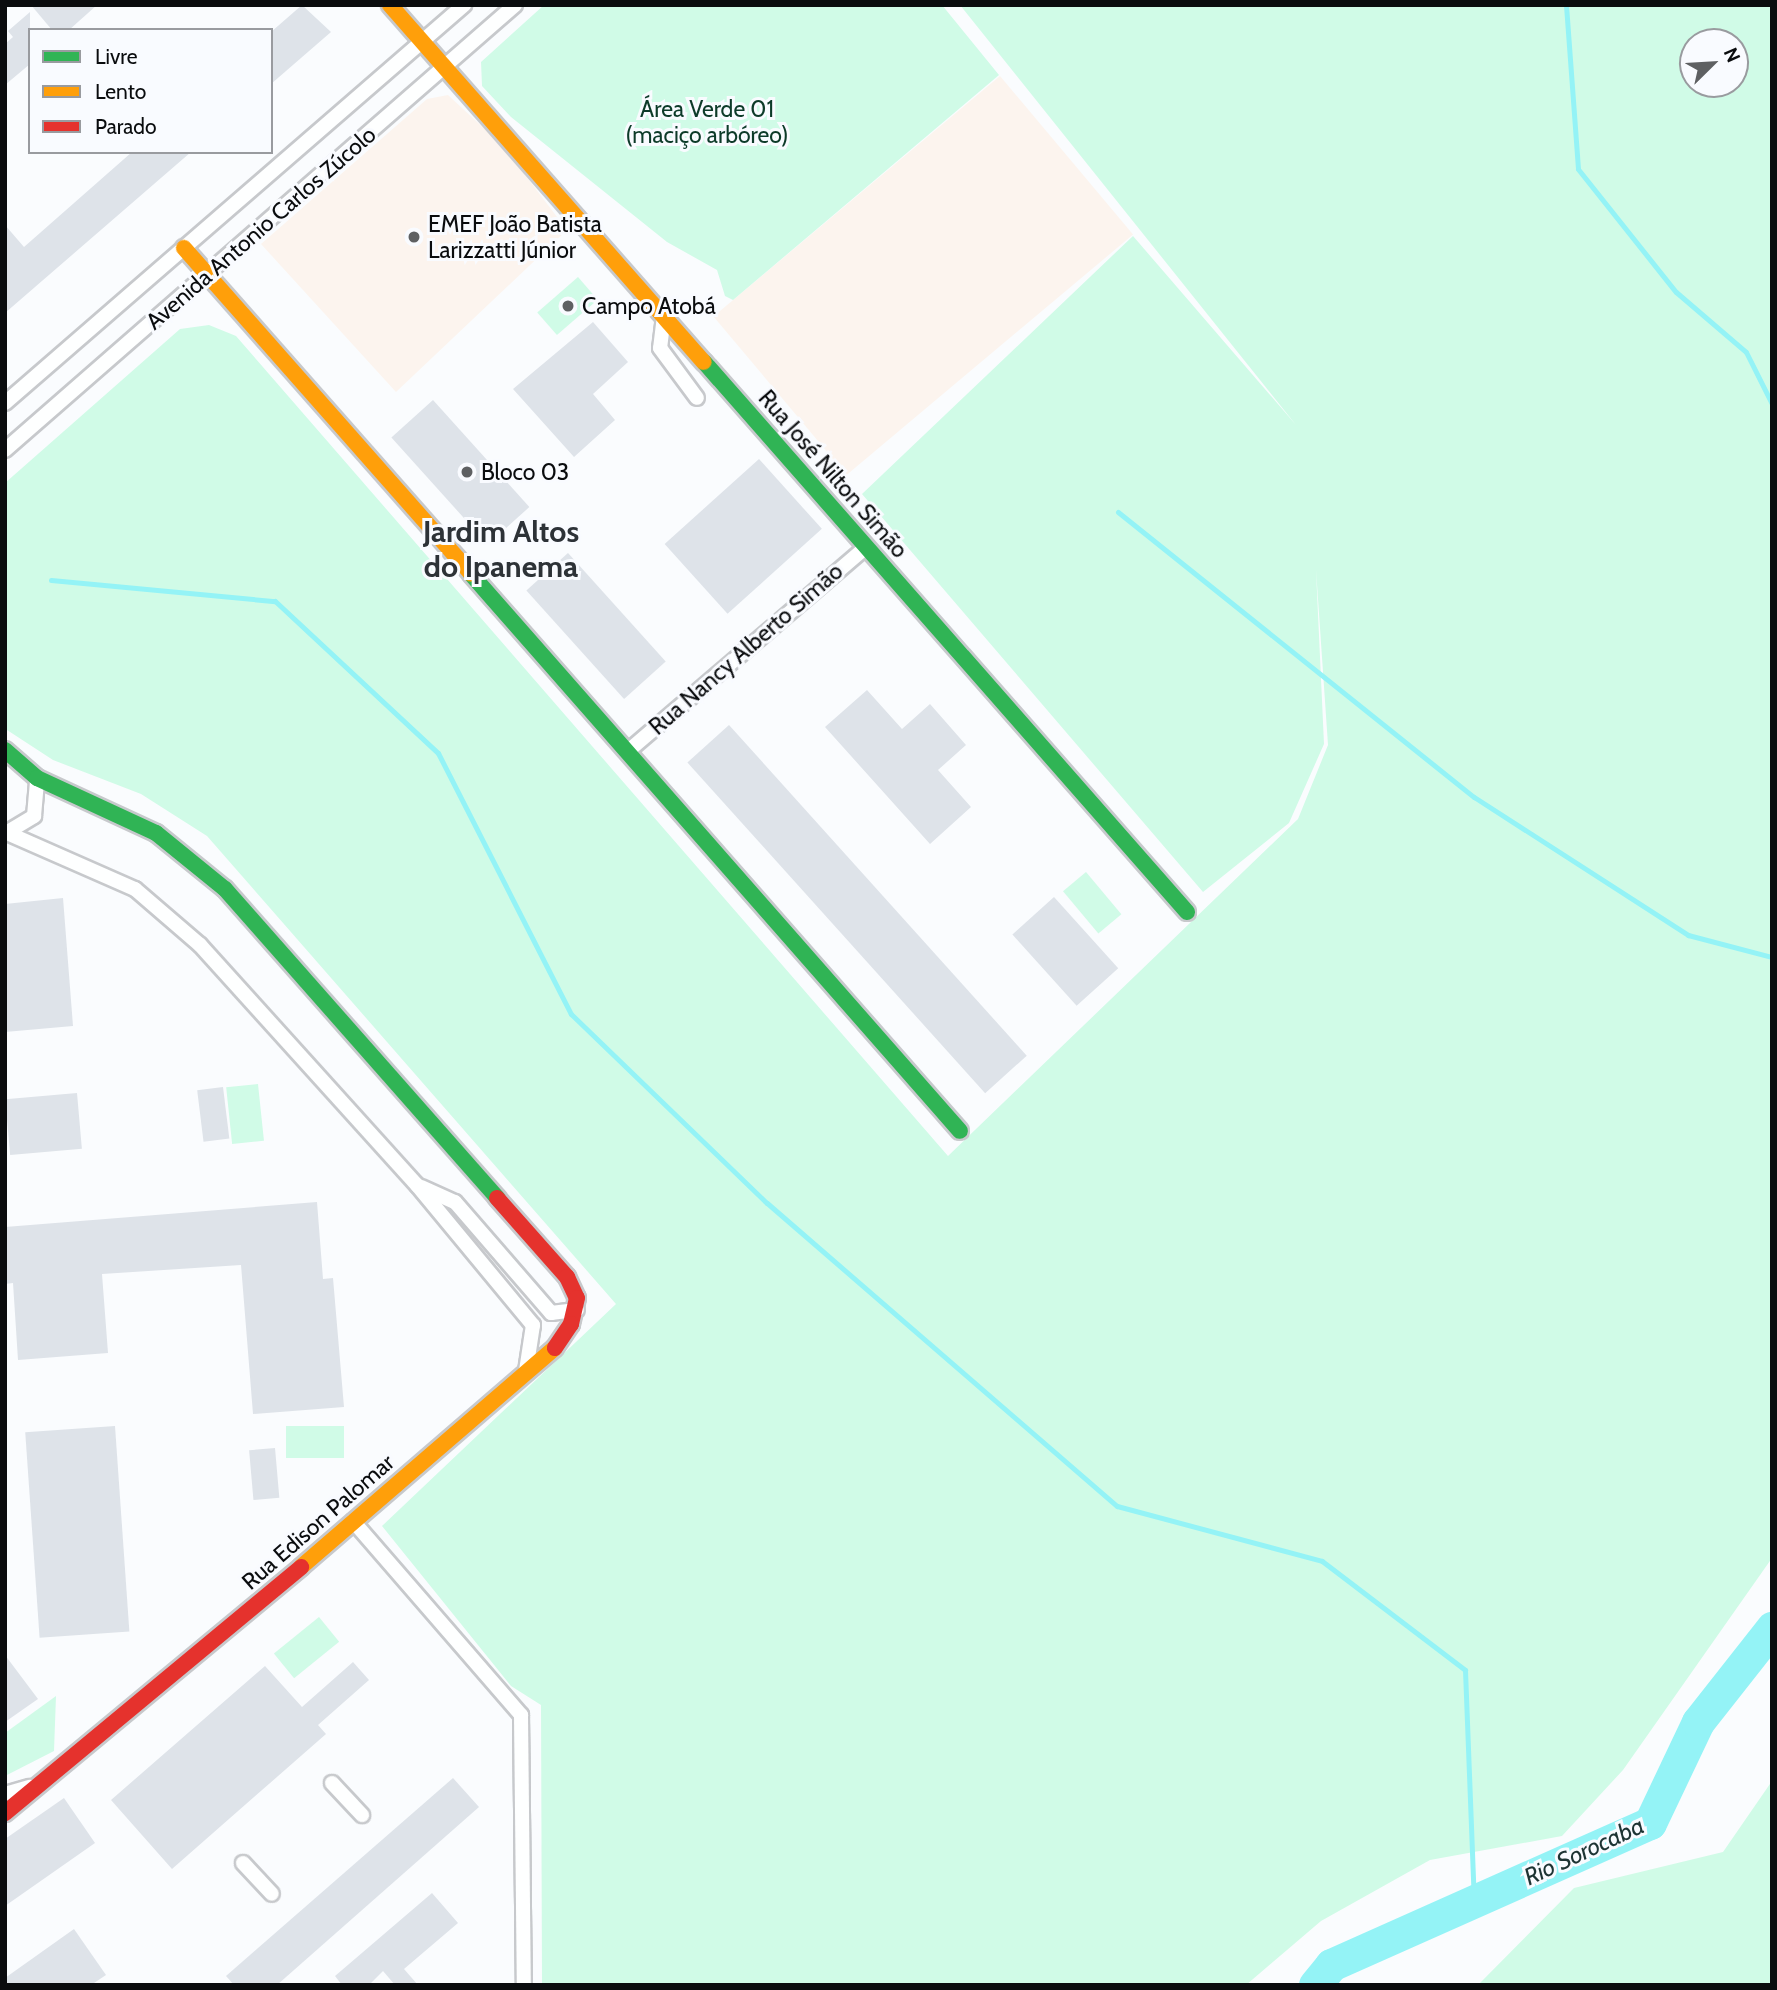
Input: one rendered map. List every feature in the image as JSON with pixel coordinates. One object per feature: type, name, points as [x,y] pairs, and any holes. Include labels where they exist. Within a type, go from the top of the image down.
[{"type":"street","name":"Rua José Nilton Simão","points":[[390,5],[1187,912]]},
{"type":"street","name":"Avenida Antonio Carlos Zúcolo","points":[[5,403],[464,5]]},
{"type":"street","name":"Avenida Antonio Carlos Zúcolo","points":[[5,450],[515,5]]},
{"type":"street","points":[[184,248],[960,1131]]},
{"type":"street","points":[[663,316],[660,348],[697,398]]},
{"type":"street","name":"Avenida Antonio Carlos Zúcolo","points":[[5,413],[78,351],[84,335]]},
{"type":"street","name":"Rua Nancy Alberto Simão","points":[[627,752],[866,547]]},
{"type":"street","points":[[5,750],[37,778],[156,833],[225,889],[567,1277],[577,1310],[551,1313],[455,1202],[417,1185]]},
{"type":"street","points":[[6,833],[34,816],[37,778]]},
{"type":"street","points":[[6,833],[93,867],[152,902],[417,1185],[533,1325],[525,1373]]},
{"type":"street","name":"Rua Edison Palomar","points":[[5,1813],[76,1759],[556,1347],[577,1310]]},
{"type":"street","points":[[353,1521],[521,1715],[524,1985]]},
{"type":"street","points":[[5,1794],[76,1759]]},
{"type":"street","points":[[332,1783],[362,1815]]},
{"type":"street","points":[[243,1863],[272,1894]]},
{"type":"shaded area","points":[[1000,76],[1133,235],[847,475],[713,316]]},
{"type":"shaded area","name":"EMEF João Batista Larizzatti Júnior","points":[[448,95],[503,146],[567,230],[396,392],[261,244],[427,99]]},
{"type":"green space","name":"Área Verde 01 (maciço arbóreo)","points":[[544,5],[942,5],[999,75],[733,300],[725,296],[717,270],[667,242],[511,117],[482,86],[481,62]]},
{"type":"green space","points":[[960,5],[1772,5],[1772,1558],[1623,1770],[1562,1836],[1430,1860],[1321,1921],[1246,1985],[542,1985],[541,1705],[511,1686],[382,1526],[616,1304],[207,836],[141,794],[53,760],[7,730],[5,483],[180,329],[209,325],[236,336],[948,1156],[1298,819],[1328,745],[1316,570],[1324,744],[1289,823],[1203,892],[862,494],[1133,236],[1296,425]]},
{"type":"green space","name":"Campo Atobá","points":[[578,277],[598,300],[557,335],[537,312]]},
{"type":"green space","points":[[1086,872],[1121,914],[1098,933],[1063,891]]},
{"type":"green space","points":[[258,1084],[264,1141],[232,1144],[226,1087]]},
{"type":"green space","points":[[286,1426],[344,1426],[344,1458],[286,1458]]},
{"type":"green space","points":[[319,1617],[339,1642],[294,1678],[274,1654]]},
{"type":"green space","points":[[56,1696],[54,1751],[5,1776],[5,1733]]},
{"type":"green space","points":[[1772,1781],[1770,1985],[1478,1985],[1574,1888],[1723,1852]]},
{"type":"building","points":[[31,5],[97,5],[71,28],[50,28]]},
{"type":"building","points":[[302,5],[331,32],[273,82],[273,30]]},
{"type":"building","points":[[30,12],[28,66],[5,85],[5,44],[13,37],[8,31]]},
{"type":"building","points":[[130,154],[189,154],[5,313],[5,225],[24,247]]},
{"type":"building","points":[[593,322],[628,362],[593,394],[615,420],[574,457],[513,389]]},
{"type":"building","points":[[433,400],[529,507],[488,544],[391,437]]},
{"type":"building","points":[[759,459],[822,529],[728,614],[665,544]]},
{"type":"building","points":[[568,553],[666,661],[624,699],[526,590]]},
{"type":"building","points":[[867,690],[902,729],[930,704],[966,745],[938,770],[971,807],[930,844],[825,727]]},
{"type":"building","points":[[729,725],[1027,1056],[985,1093],[687,762]]},
{"type":"building","points":[[1054,897],[1118,968],[1077,1006],[1012,934]]},
{"type":"building","points":[[63,898],[73,1026],[5,1032],[5,904]]},
{"type":"building","points":[[223,1087],[229,1139],[204,1142],[197,1090]]},
{"type":"building","points":[[77,1093],[82,1149],[10,1155],[5,1099]]},
{"type":"building","points":[[317,1202],[323,1279],[333,1278],[344,1407],[253,1414],[241,1265],[102,1274],[108,1353],[18,1360],[13,1283],[5,1284],[5,1227]]},
{"type":"building","points":[[115,1426],[129,1631],[40,1638],[25,1432]]},
{"type":"building","points":[[275,1448],[279,1498],[253,1500],[249,1450]]},
{"type":"building","points":[[5,1655],[38,1699],[5,1722]]},
{"type":"building","points":[[353,1662],[369,1680],[318,1725],[326,1734],[172,1869],[111,1800],[265,1666],[302,1707]]},
{"type":"building","points":[[453,1778],[479,1807],[277,1985],[234,1985],[226,1976]]},
{"type":"building","points":[[64,1798],[95,1843],[5,1906],[5,1839]]},
{"type":"building","points":[[432,1893],[458,1923],[404,1969],[418,1985],[395,1985],[383,1971],[369,1985],[342,1985],[335,1976]]},
{"type":"building","points":[[74,1929],[106,1975],[91,1985],[5,1985],[5,1978]]},
{"type":"waterway","points":[[1566,5],[1578,169],[1676,292],[1746,352],[1772,404]]},
{"type":"waterway","points":[[1118,512],[1474,797],[1688,935],[1772,957]]},
{"type":"waterway","points":[[51,580],[275,601],[438,753],[571,1014],[767,1203],[1117,1506],[1322,1561],[1465,1670],[1474,1901]]},
{"type":"waterway","name":"Rio Sorocaba","points":[[1315,1985],[1331,1965],[1650,1823],[1698,1722],[1772,1628]]},
{"type":"traffic: fast","points":[[704,362],[1187,912]]},
{"type":"traffic: fast","points":[[471,574],[960,1131]]},
{"type":"traffic: fast","points":[[5,750],[37,778],[156,833],[225,889],[497,1198]]},
{"type":"traffic: slow","points":[[390,5],[704,362]]},
{"type":"traffic: slow","points":[[184,248],[471,574]]},
{"type":"traffic: slow","points":[[301,1567],[555,1348]]},
{"type":"traffic: jam","points":[[497,1198],[567,1277],[577,1298],[571,1324],[555,1348]]},
{"type":"traffic: jam","points":[[5,1813],[301,1567]]},
{"type":"place","name":"EMEF João Batista Larizzatti Júnior","points":[[414,237]]},
{"type":"place","name":"Campo Atobá","points":[[568,306]]},
{"type":"place","name":"Bloco 03","points":[[467,472]]},
{"type":"district","name":"Jardim Altos do Ipanema","points":[[501,549]]}]
